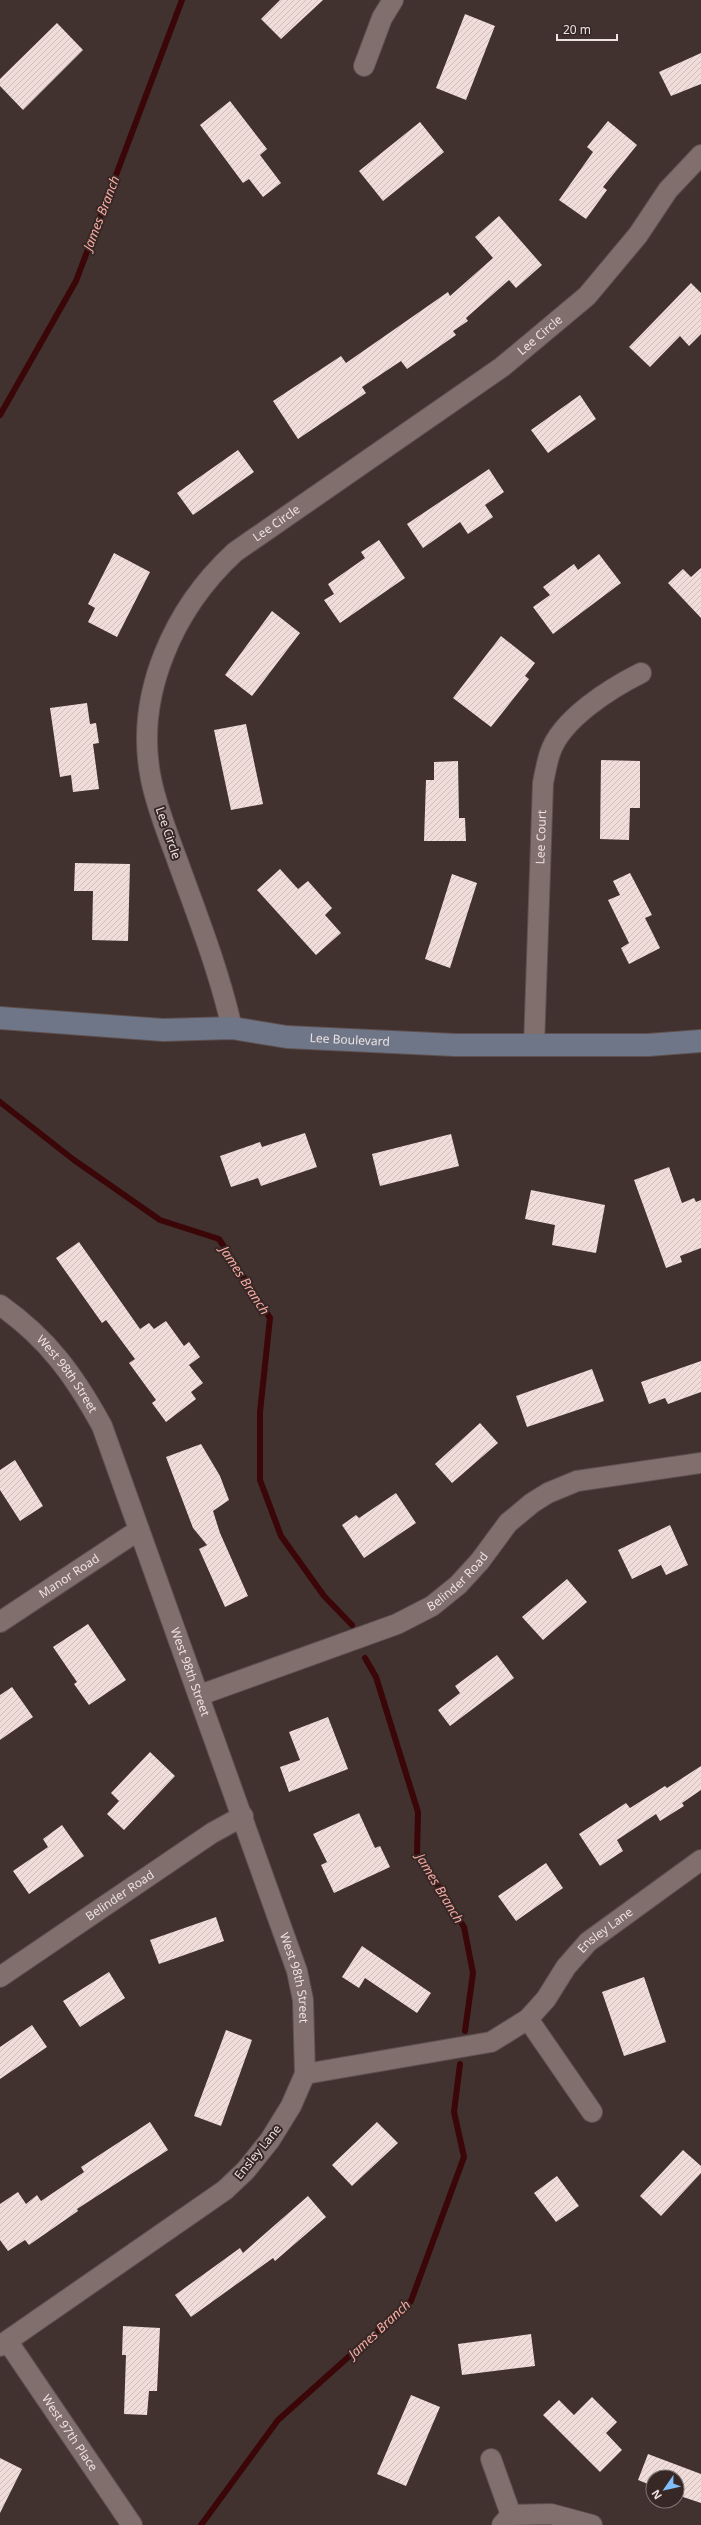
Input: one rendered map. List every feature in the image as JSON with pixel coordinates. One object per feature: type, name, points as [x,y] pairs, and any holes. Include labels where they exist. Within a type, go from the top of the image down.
[{"type":"street","points":[[364,66],[382,18],[393,0]]},
{"type":"street","name":"Lee Circle","points":[[232,1028],[222,981],[160,814],[151,779],[147,749],[148,721],[154,687],[165,648],[183,613],[213,573],[235,552],[502,367],[587,296],[638,235],[668,190],[701,155]]},
{"type":"street","name":"Lee Court","points":[[534,1046],[543,783],[550,752],[565,728],[584,710],[624,681],[641,673]]},
{"type":"street","name":"Lee Boulevard","points":[[0,1018],[163,1030],[232,1028],[287,1037],[534,1046],[648,1045],[701,1041]]},
{"type":"street","name":"West 98th Street","points":[[0,1305],[18,1318],[48,1345],[81,1388],[102,1426],[200,1695],[297,1970],[303,2000],[305,2074]]},
{"type":"street","name":"Belinder Road","points":[[200,1695],[397,1624],[432,1606],[458,1585],[472,1570],[508,1522],[532,1503],[548,1493],[577,1481],[701,1463]]},
{"type":"street","name":"Manor Road","points":[[0,1622],[139,1530]]},
{"type":"street","name":"Belinder Road","points":[[0,1977],[212,1833],[243,1816]]},
{"type":"street","name":"Ensley Lane","points":[[4,2344],[225,2190],[246,2170],[270,2140],[291,2106],[305,2074],[491,2042],[528,2019],[546,1999],[566,1967],[588,1942],[701,1860]]},
{"type":"street","points":[[528,2019],[592,2112]]},
{"type":"street","name":"West 97th Place","points":[[4,2344],[132,2525]]},
{"type":"street","points":[[491,2459],[507,2520],[551,2514],[592,2525]]},
{"type":"building","points":[[280,0],[323,0],[281,39],[261,19]]},
{"type":"building","points":[[465,14],[495,26],[466,100],[436,88]]},
{"type":"building","points":[[57,23],[83,50],[23,110],[0,86],[0,79]]},
{"type":"building","points":[[701,53],[701,84],[671,96],[659,72]]},
{"type":"building","points":[[230,101],[267,149],[260,155],[281,183],[263,197],[249,179],[243,183],[200,125]]},
{"type":"building","points":[[608,121],[637,145],[603,187],[607,190],[586,219],[559,200],[593,152],[587,147]]},
{"type":"building","points":[[420,122],[444,152],[383,201],[359,171]]},
{"type":"building","points":[[499,216],[542,265],[516,288],[509,280],[466,318],[468,321],[453,331],[456,335],[407,369],[401,361],[362,387],[366,393],[298,439],[273,401],[341,356],[346,363],[448,292],[450,296],[493,258],[475,237]]},
{"type":"building","points":[[691,283],[701,293],[701,334],[689,346],[680,336],[650,367],[629,347]]},
{"type":"building","points":[[580,395],[596,419],[548,453],[531,430]]},
{"type":"building","points":[[238,450],[254,472],[193,515],[177,493]]},
{"type":"building","points":[[489,469],[504,492],[485,505],[493,517],[468,534],[460,522],[423,548],[407,524]]},
{"type":"building","points":[[379,540],[405,578],[340,623],[324,600],[334,594],[328,584],[365,558],[361,552]]},
{"type":"building","points":[[114,553],[150,572],[117,637],[88,622],[95,608],[88,604]]},
{"type":"building","points":[[599,554],[621,583],[553,634],[533,607],[550,595],[543,587],[574,564],[578,570]]},
{"type":"building","points":[[701,568],[701,618],[668,583],[683,569],[691,577]]},
{"type":"building","points":[[272,611],[300,633],[252,696],[225,675]]},
{"type":"building","points":[[501,636],[535,663],[525,676],[529,679],[491,727],[453,698]]},
{"type":"building","points":[[87,703],[90,724],[96,723],[99,743],[93,744],[99,789],[73,792],[71,775],[60,777],[50,708]]},
{"type":"building","points":[[246,724],[263,804],[231,810],[214,730]]},
{"type":"building","points":[[601,760],[640,761],[640,808],[630,808],[629,840],[600,839]]},
{"type":"building","points":[[458,761],[459,818],[465,818],[466,841],[424,841],[426,780],[434,780],[434,762]]},
{"type":"building","points":[[75,863],[130,864],[128,941],[92,940],[93,891],[74,891]]},
{"type":"building","points":[[280,869],[298,889],[308,881],[332,908],[325,915],[341,933],[316,955],[257,890]]},
{"type":"building","points":[[630,873],[652,915],[645,918],[660,948],[629,964],[621,948],[629,943],[608,900],[620,895],[613,881]]},
{"type":"building","points":[[452,874],[477,883],[450,968],[425,959]]},
{"type":"building","points":[[305,1133],[317,1167],[261,1186],[258,1178],[231,1187],[220,1156],[260,1142],[262,1147]]},
{"type":"building","points":[[451,1134],[459,1166],[380,1186],[372,1154]]},
{"type":"building","points":[[669,1167],[682,1203],[694,1198],[696,1202],[701,1200],[701,1248],[680,1256],[682,1262],[666,1268],[634,1180]]},
{"type":"building","points":[[531,1190],[605,1205],[596,1253],[552,1245],[555,1225],[525,1219]]},
{"type":"building","points":[[79,1242],[140,1329],[149,1323],[154,1329],[166,1321],[184,1346],[189,1342],[200,1357],[189,1365],[203,1383],[191,1392],[196,1399],[166,1422],[152,1403],[156,1400],[129,1363],[135,1359],[106,1320],[102,1323],[56,1258]]},
{"type":"building","points":[[701,1361],[701,1392],[668,1404],[665,1398],[649,1404],[641,1382]]},
{"type":"building","points":[[592,1369],[604,1401],[527,1427],[516,1396]]},
{"type":"building","points":[[480,1423],[498,1443],[452,1483],[435,1464]]},
{"type":"building","points":[[201,1444],[220,1476],[229,1500],[213,1511],[220,1533],[248,1596],[225,1607],[199,1549],[207,1545],[193,1528],[166,1457]]},
{"type":"building","points":[[15,1460],[43,1506],[20,1521],[0,1490],[0,1470]]},
{"type":"building","points":[[396,1493],[416,1523],[364,1558],[342,1525],[356,1515],[359,1518]]},
{"type":"building","points":[[670,1525],[688,1565],[666,1575],[661,1565],[632,1579],[618,1550]]},
{"type":"building","points":[[567,1579],[587,1602],[543,1640],[522,1617]]},
{"type":"building","points":[[88,1624],[126,1680],[89,1705],[74,1684],[77,1682],[53,1647]]},
{"type":"building","points":[[497,1655],[514,1678],[450,1726],[438,1710],[460,1693],[455,1686]]},
{"type":"building","points":[[12,1687],[33,1717],[0,1740],[0,1695]]},
{"type":"building","points":[[328,1717],[348,1769],[289,1792],[280,1767],[300,1760],[289,1732]]},
{"type":"building","points":[[150,1752],[175,1776],[124,1830],[107,1814],[119,1801],[111,1793]]},
{"type":"building","points":[[701,1766],[701,1790],[682,1803],[684,1806],[660,1821],[656,1814],[617,1840],[623,1851],[600,1866],[579,1834],[626,1803],[630,1808],[665,1786],[667,1788]]},
{"type":"building","points":[[359,1813],[375,1848],[380,1846],[390,1867],[334,1893],[321,1865],[327,1862],[313,1834]]},
{"type":"building","points":[[62,1825],[84,1856],[29,1894],[13,1871],[48,1847],[43,1839]]},
{"type":"building","points":[[546,1863],[563,1888],[516,1921],[498,1896]]},
{"type":"building","points":[[216,1917],[224,1941],[159,1964],[150,1940]]},
{"type":"building","points":[[362,1946],[431,1993],[417,2013],[365,1978],[359,1988],[342,1977]]},
{"type":"building","points":[[109,1972],[125,1998],[80,2027],[63,2001]]},
{"type":"building","points":[[644,1977],[666,2042],[624,2056],[602,1992]]},
{"type":"building","points":[[32,2025],[47,2047],[0,2079],[0,2047]]},
{"type":"building","points":[[226,2030],[252,2040],[221,2126],[194,2116]]},
{"type":"building","points":[[150,2122],[168,2150],[77,2209],[78,2211],[29,2245],[25,2240],[8,2251],[0,2240],[0,2204],[18,2192],[26,2204],[37,2195],[41,2201],[84,2172],[81,2167]]},
{"type":"building","points":[[377,2122],[398,2143],[352,2186],[332,2165]]},
{"type":"building","points":[[683,2150],[701,2166],[701,2173],[661,2216],[640,2196]]},
{"type":"building","points":[[557,2176],[579,2206],[556,2222],[534,2193]]},
{"type":"building","points":[[308,2196],[326,2217],[275,2261],[273,2258],[191,2317],[175,2295],[240,2248],[243,2253]]},
{"type":"building","points":[[123,2326],[160,2328],[157,2391],[149,2391],[147,2415],[124,2414],[126,2355],[122,2355]]},
{"type":"building","points":[[531,2334],[535,2366],[462,2375],[458,2344]]},
{"type":"building","points":[[411,2395],[440,2407],[406,2486],[377,2474]]},
{"type":"building","points":[[592,2397],[617,2422],[606,2433],[622,2450],[600,2472],[543,2415],[559,2400],[574,2415]]},
{"type":"building","points":[[648,2454],[701,2474],[701,2503],[685,2498],[685,2469],[645,2469],[645,2483],[638,2480]]},
{"type":"building","points":[[0,2458],[22,2469],[0,2513]]},
{"type":"waterway","name":"James Branch","points":[[0,415],[76,281],[182,0]]},
{"type":"waterway","name":"James Branch","points":[[0,1102],[74,1160],[160,1220],[219,1239],[270,1318],[260,1412],[260,1480],[281,1536],[324,1596],[352,1625]]},
{"type":"waterway","name":"James Branch","points":[[365,1658],[376,1677],[418,1812],[417,1853],[464,1927],[473,1973],[465,2031]]},
{"type":"waterway","name":"James Branch","points":[[201,2525],[278,2420],[411,2301],[464,2157],[454,2112],[460,2064]]}]
